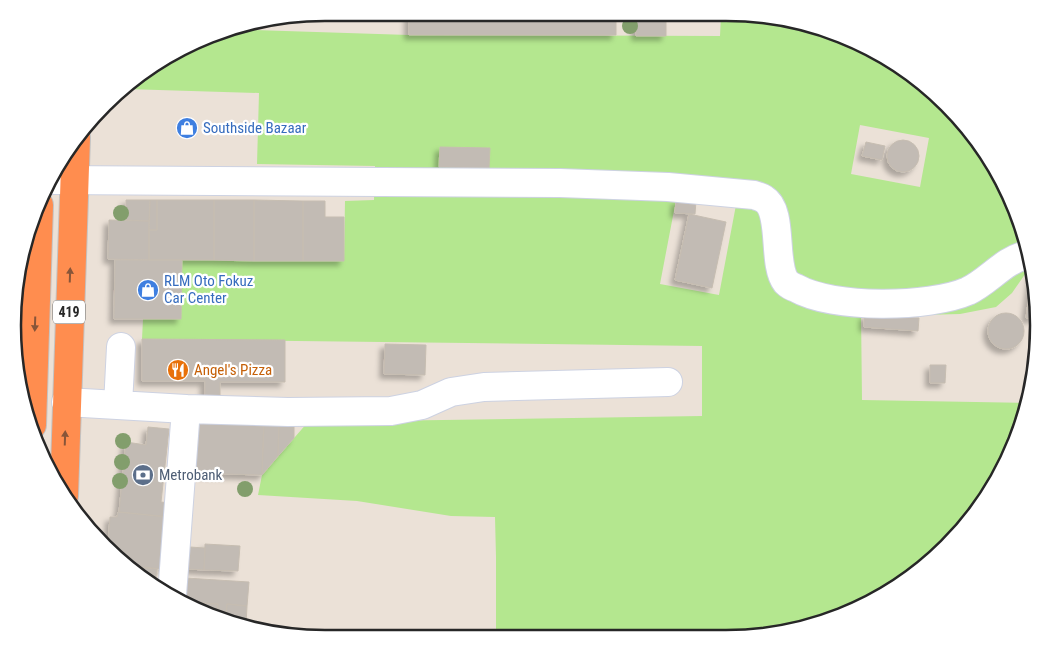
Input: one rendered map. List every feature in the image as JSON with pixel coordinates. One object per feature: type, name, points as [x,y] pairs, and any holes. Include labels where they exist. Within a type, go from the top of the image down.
[{"type":"highway","name":"419","points":[[63,479],[66,402],[64,180],[69,162]]},
{"type":"highway","name":"419","points":[[32,404],[31,255],[34,241]]},
{"type":"street","points":[[64,180],[568,183],[668,187],[754,195],[766,199],[772,210],[781,271],[786,282],[810,295],[844,301],[904,304],[929,302],[950,297],[968,291],[985,282],[1009,262],[1021,256]]},
{"type":"street","points":[[118,405],[121,348]]},
{"type":"street","points":[[66,402],[186,409],[320,412],[391,411],[422,405],[452,392],[484,386],[668,382]]},
{"type":"street","points":[[172,589],[186,409]]},
{"type":"green space","points":[[721,21],[765,24],[785,27],[842,44],[895,73],[941,110],[967,140],[989,173],[1014,228],[1025,274],[1012,293],[996,307],[960,314],[922,315],[861,312],[862,400],[1019,403],[1007,442],[989,478],[967,511],[941,541],[911,567],[878,589],[842,607],[785,624],[726,630],[496,630],[495,517],[451,516],[357,501],[258,495],[262,475],[308,422],[702,416],[702,346],[142,339],[143,319],[181,319],[182,260],[344,261],[345,201],[374,200],[375,166],[257,164],[259,93],[134,89],[173,62],[209,44],[255,30],[409,35],[720,36]],"holes":[[[860,125],[929,138],[920,187],[851,174]],[[676,200],[736,205],[719,295],[660,284]]]},
{"type":"building","points":[[409,21],[616,21],[616,35],[409,35]]},
{"type":"building","points":[[636,21],[666,21],[666,36],[636,36]]},
{"type":"building","points":[[903,140],[915,144],[919,156],[915,168],[903,172],[891,168],[887,156],[891,144]]},
{"type":"building","points":[[866,142],[885,146],[882,160],[862,156]]},
{"type":"building","points":[[440,147],[490,148],[489,168],[439,167]]},
{"type":"building","points":[[126,200],[150,200],[149,221],[126,220]]},
{"type":"building","points":[[150,200],[157,200],[157,230],[149,230]]},
{"type":"building","points":[[157,200],[214,200],[214,260],[149,260],[149,230],[157,230]]},
{"type":"building","points":[[214,200],[254,200],[254,261],[214,260]]},
{"type":"building","points":[[254,200],[303,201],[303,261],[254,261]]},
{"type":"building","points":[[676,200],[696,201],[695,214],[675,213]]},
{"type":"building","points":[[303,201],[325,201],[325,217],[344,217],[344,261],[303,261]]},
{"type":"building","points":[[689,214],[726,222],[712,288],[675,280]]},
{"type":"building","points":[[109,220],[149,221],[149,260],[108,259]]},
{"type":"building","name":"RLM Oto Fokuz Car Center","points":[[115,260],[182,260],[181,319],[114,319]]},
{"type":"building","points":[[1028,300],[1030,318],[1026,318]]},
{"type":"building","points":[[1006,313],[1019,318],[1024,331],[1019,344],[1006,349],[993,344],[988,331],[993,318]]},
{"type":"building","points":[[864,315],[919,318],[918,331],[864,327]]},
{"type":"building","points":[[142,339],[285,340],[285,382],[220,382],[220,401],[205,401],[205,381],[142,381]]},
{"type":"building","points":[[385,344],[426,345],[425,375],[384,374]]},
{"type":"building","points":[[930,365],[946,365],[945,383],[930,383]]},
{"type":"building","points":[[195,417],[264,420],[262,475],[192,473]]},
{"type":"building","points":[[264,420],[279,421],[278,456],[262,475]]},
{"type":"building","points":[[279,421],[294,421],[294,438],[278,456]]},
{"type":"building","name":"Metrobank","points":[[148,427],[169,429],[161,502],[169,503],[168,517],[119,512],[126,442],[146,445]]},
{"type":"building","points":[[118,512],[168,517],[163,569],[140,567],[110,541],[108,539],[110,517],[117,517]]},
{"type":"building","points":[[205,544],[240,546],[238,571],[204,570]]},
{"type":"building","points":[[190,547],[205,548],[204,570],[189,569]]},
{"type":"building","points":[[141,567],[157,569],[156,578]]},
{"type":"building","points":[[186,578],[249,582],[247,606],[227,604],[226,613],[218,610],[218,604],[201,603],[185,595]]},
{"type":"building","points":[[201,603],[218,604],[218,610]]},
{"type":"building","points":[[227,604],[247,606],[246,619],[226,613]]},
{"type":"place","name":"Southside Bazaar","points":[[187,128]]},
{"type":"place","name":"RLM Oto Fokuz Car Center","points":[[148,290]]},
{"type":"place","name":"Angel's Pizza","points":[[178,370]]},
{"type":"place","name":"Metrobank","points":[[143,475]]}]
